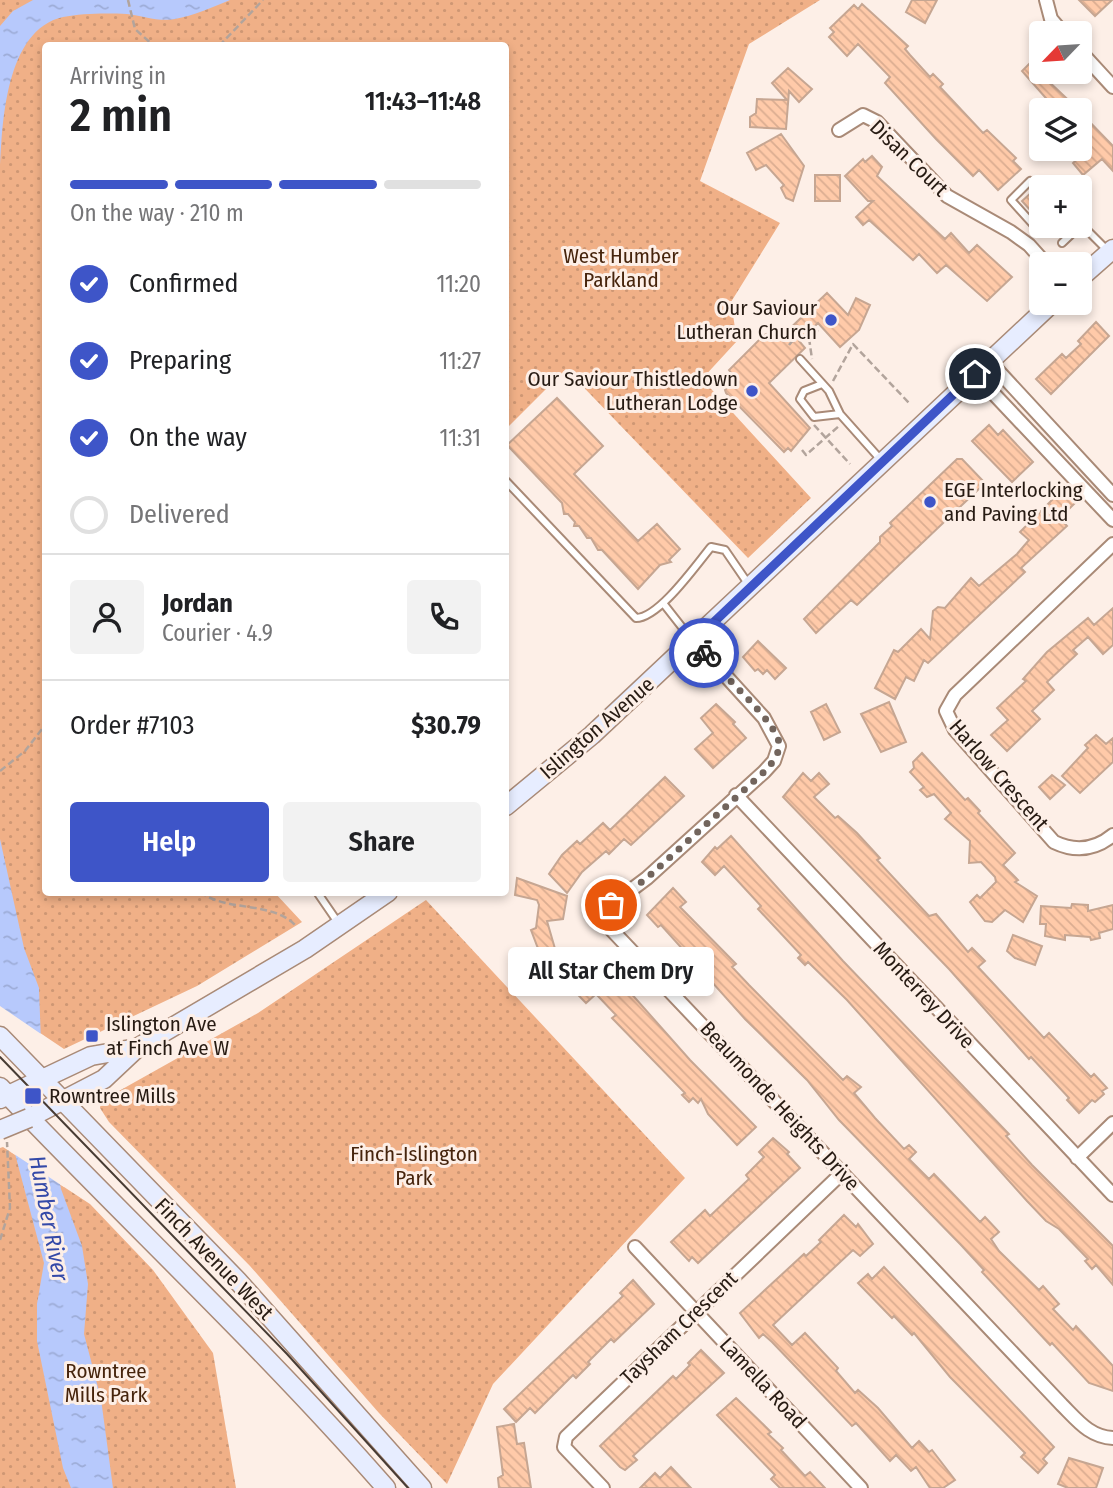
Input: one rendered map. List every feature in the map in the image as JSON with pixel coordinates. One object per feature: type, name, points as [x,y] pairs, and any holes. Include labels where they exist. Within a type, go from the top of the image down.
[{"type":"main road","points":[[1092,268],[1111,251]]},
{"type":"main road","name":"Islington Avenue","points":[[509,804],[592,735],[694,641],[1039,315]]},
{"type":"main road","points":[[3,1135],[29,1118],[104,1079],[137,1048],[340,926],[382,896]]},
{"type":"main road","name":"Finch Avenue West","points":[[0,1036],[246,1290],[422,1488]]},
{"type":"main road","points":[[3,1094],[91,1056],[137,1048]]},
{"type":"main road","name":"Finch Avenue West","points":[[3,1094],[264,1353],[386,1488]]},
{"type":"street","points":[[1046,0],[1053,21]]},
{"type":"street","points":[[1092,64],[1113,88]]},
{"type":"street","name":"Disan Court","points":[[839,130],[863,115],[871,118],[947,196],[1011,232],[1035,252]]},
{"type":"street","points":[[989,360],[1113,495]]},
{"type":"street","points":[[975,374],[1113,520]]},
{"type":"street","name":"Harlow Crescent","points":[[1113,544],[956,695],[946,711],[955,730],[1054,842],[1068,848],[1084,849],[1101,844],[1113,835]]},
{"type":"street","name":"Beaumonde Heights Drive","points":[[694,641],[764,718],[778,739],[779,747],[774,761],[647,878],[611,905],[606,913],[607,925],[1088,1431],[1101,1437],[1113,1438]]},
{"type":"street","name":"Monterrey Drive","points":[[736,795],[1113,1195]]},
{"type":"street","points":[[1077,1158],[1113,1123]]},
{"type":"street","name":"Taysham Crescent","points":[[603,1488],[570,1456],[564,1447],[566,1437],[842,1173]]},
{"type":"street","name":"Lamella Road","points":[[635,1247],[861,1488]]},
{"type":"lane","points":[[1029,182],[1011,200],[1029,221]]},
{"type":"lane","points":[[1092,234],[1111,251]]},
{"type":"lane","points":[[1062,243],[1067,238]]},
{"type":"lane","points":[[800,359],[829,391],[843,417],[882,462]]},
{"type":"lane","points":[[822,384],[804,391],[800,399],[814,417],[843,417]]},
{"type":"lane","points":[[509,484],[636,618],[644,618],[663,603],[711,547],[725,550],[750,586]]},
{"type":"lane","points":[[663,603],[694,641]]},
{"type":"lane","points":[[320,896],[340,926]]},
{"type":"path","points":[[128,0],[135,29],[150,42]]},
{"type":"path","points":[[223,42],[264,0]]},
{"type":"path","points":[[789,345],[794,340],[809,338],[818,330]]},
{"type":"path","points":[[809,338],[812,359],[819,367]]},
{"type":"path","points":[[827,375],[835,383],[853,344],[909,404]]},
{"type":"path","points":[[802,450],[806,455],[843,417]]},
{"type":"path","points":[[814,425],[850,464]]},
{"type":"path","points":[[0,771],[24,751],[42,729]]},
{"type":"path","points":[[208,896],[219,901],[282,915],[298,928]]},
{"type":"path","points":[[0,1240],[10,1208],[3,1135]]},
{"type":"green space","name":"West Humber Parkland","points":[[0,0],[820,0],[749,44],[700,181],[780,223],[731,302],[737,341],[702,379],[811,498],[748,558],[566,369],[509,426],[509,42],[42,42],[42,896],[278,896],[302,922],[197,986],[64,1049],[0,1006]]},
{"type":"green space","name":"Finch-Islington Park","points":[[426,900],[685,1178],[493,1384],[447,1484],[379,1413],[250,1266],[109,1122],[100,1108],[101,1102],[110,1096],[258,1013]]},
{"type":"green space","name":"Rowntree Mills Park","points":[[3,1147],[90,1204],[153,1270],[213,1353],[236,1488],[0,1488],[0,1148]]},
{"type":"water","points":[[33,0],[230,0],[196,14],[169,20],[103,13],[63,17],[44,25],[29,40],[18,59],[10,82],[0,170],[0,26],[13,11]]},
{"type":"water","name":"Humber River","points":[[0,839],[24,948],[39,988],[43,1097],[61,1189],[82,1246],[88,1284],[84,1334],[101,1399],[113,1488],[71,1488],[63,1468],[37,1341],[37,1304],[44,1263],[14,1150],[0,1021]]},
{"type":"pier","points":[[0,1006],[44,1036],[47,1096],[64,1187],[11,1152],[0,1048]]},
{"type":"building","points":[[912,0],[937,0],[925,23],[906,12]]},
{"type":"building","points":[[1079,0],[1112,0],[1095,16]]},
{"type":"building","points":[[862,4],[908,46],[905,49],[910,55],[930,77],[933,74],[943,84],[940,87],[983,133],[987,130],[1016,158],[1013,161],[1021,169],[998,190],[979,170],[973,176],[936,139],[885,83],[890,77],[858,44],[847,56],[829,37],[834,32],[830,28],[854,5],[858,9]]},
{"type":"building","points":[[1029,64],[1029,79],[1022,71]]},
{"type":"building","points":[[788,68],[812,89],[799,102],[789,91],[786,129],[750,127],[750,117],[756,113],[757,99],[787,100],[772,83]]},
{"type":"building","points":[[1033,84],[1051,84],[1066,98],[1046,98]]},
{"type":"building","points":[[1092,124],[1113,146],[1113,171],[1102,159],[1083,175],[1073,163],[1092,161]]},
{"type":"building","points":[[781,134],[804,166],[793,201],[786,198],[781,188],[784,185],[766,165],[756,170],[747,153]]},
{"type":"building","points":[[872,156],[882,167],[877,176],[945,239],[951,233],[969,253],[977,245],[1012,277],[987,301],[946,265],[937,273],[919,254],[913,260],[869,220],[863,225],[856,217],[873,201],[868,201],[845,176],[863,159],[865,162]]},
{"type":"building","points":[[815,175],[840,175],[840,201],[815,201]]},
{"type":"building","points":[[1029,195],[1029,209],[1022,201]]},
{"type":"building","name":"Our Saviour Thistledown Lutheran Lodge","points":[[827,293],[848,315],[856,298],[870,305],[859,330],[840,347],[818,323],[799,341],[805,348],[769,383],[810,428],[791,451],[788,448],[784,452],[726,393],[725,390],[736,379],[729,370],[764,335],[774,331],[780,338]]},
{"type":"building","points":[[1096,322],[1109,336],[1051,394],[1036,379],[1062,354],[1066,358],[1081,344],[1078,341]]},
{"type":"building","points":[[557,398],[603,446],[574,474],[638,541],[657,524],[680,549],[669,560],[671,562],[660,565],[638,589],[602,550],[598,550],[579,526],[574,526],[575,522],[568,514],[564,514],[562,503],[509,447],[509,443]]},
{"type":"building","points":[[989,425],[998,435],[1003,430],[1033,462],[1012,482],[972,441]]},
{"type":"building","points":[[957,459],[962,459],[983,481],[983,485],[857,605],[851,600],[816,633],[804,619],[880,542],[880,537],[892,526],[890,523]]},
{"type":"building","points":[[1063,489],[1076,502],[1060,518],[1067,526],[1021,568],[1025,572],[928,663],[924,660],[914,681],[906,677],[895,699],[875,688],[894,650],[898,652],[921,629],[930,639],[933,611],[938,607],[945,608],[971,578],[979,586],[1017,554],[1029,540],[1020,532]]},
{"type":"building","points":[[1113,608],[1113,645],[1103,654],[1088,637],[1073,650],[1077,654],[1047,682],[1054,690],[1032,711],[1040,719],[1007,751],[991,735],[1008,720],[997,708],[1026,681],[1023,679],[1047,652],[1088,618],[1094,625]]},
{"type":"building","points":[[758,641],[786,668],[775,679],[767,670],[763,674],[758,669],[755,671],[743,657]]},
{"type":"building","points":[[889,702],[906,742],[881,752],[861,714]]},
{"type":"building","points":[[716,704],[735,722],[733,724],[746,738],[713,768],[695,749],[713,733],[701,718]]},
{"type":"building","points":[[826,704],[840,732],[824,740],[811,712]]},
{"type":"building","points":[[1096,735],[1106,744],[1113,738],[1113,762],[1080,793],[1062,776],[1088,748],[1085,745]]},
{"type":"building","points":[[922,753],[965,800],[968,798],[980,811],[978,813],[1015,853],[1003,865],[1018,880],[1015,882],[1037,896],[1023,922],[1005,910],[992,922],[985,921],[970,902],[977,895],[980,898],[996,882],[995,877],[981,862],[969,863],[970,841],[945,819],[951,813],[934,794],[927,797],[920,790],[924,787],[910,772],[914,768],[913,762]]},
{"type":"building","points":[[803,773],[811,781],[819,773],[829,784],[814,797],[835,818],[838,816],[857,833],[880,858],[877,860],[929,916],[936,914],[968,952],[972,948],[985,961],[978,967],[1044,1038],[1049,1033],[1091,1077],[1094,1074],[1107,1088],[1102,1091],[1104,1094],[1095,1102],[1092,1100],[1079,1113],[1067,1100],[1069,1098],[1031,1057],[1029,1059],[949,969],[783,797]]},
{"type":"building","points":[[1052,775],[1065,785],[1050,799],[1039,787]]},
{"type":"building","points":[[665,777],[684,796],[631,845],[624,839],[609,854],[606,851],[582,872],[567,893],[549,874],[562,855],[577,841],[580,844],[603,823],[610,830]]},
{"type":"building","points":[[731,836],[843,961],[1009,1134],[1006,1136],[1032,1165],[1113,1246],[1113,1285],[1096,1265],[1092,1269],[1085,1261],[1088,1259],[1027,1201],[847,1000],[808,962],[805,965],[798,958],[801,955],[758,909],[761,906],[724,866],[715,875],[702,862],[715,847],[717,849]]},
{"type":"building","points":[[517,878],[567,896],[563,919],[547,921],[560,966],[575,952],[611,991],[621,982],[690,1060],[756,1127],[737,1145],[708,1114],[701,1099],[698,1103],[693,1098],[689,1102],[682,1095],[685,1093],[612,1018],[616,1015],[596,994],[586,1003],[556,972],[552,975],[545,967],[531,930],[536,928],[539,905],[537,900],[515,895]]},
{"type":"building","points":[[673,888],[686,902],[680,907],[736,964],[732,967],[749,985],[843,1080],[847,1076],[861,1087],[854,1093],[875,1118],[904,1149],[909,1145],[916,1152],[909,1159],[929,1179],[934,1174],[980,1222],[985,1217],[999,1232],[991,1239],[999,1251],[1039,1290],[1043,1286],[1059,1304],[1053,1309],[1073,1330],[1076,1326],[1113,1366],[1113,1391],[1089,1383],[1052,1343],[1050,1345],[982,1272],[984,1270],[961,1245],[839,1120],[807,1080],[745,1019],[661,925],[658,927],[647,915]]},
{"type":"building","points":[[1072,904],[1088,905],[1088,911],[1113,905],[1113,929],[1099,933],[1100,938],[1091,940],[1090,937],[1065,935],[1065,940],[1045,936],[1046,924],[1040,924],[1041,906],[1071,908]]},
{"type":"building","points":[[1013,935],[1042,946],[1035,965],[1015,958],[1007,951]]},
{"type":"building","points":[[773,1138],[789,1152],[787,1154],[800,1168],[698,1263],[692,1257],[689,1261],[671,1242],[705,1210],[710,1216],[749,1179],[746,1175],[764,1157],[759,1152]]},
{"type":"building","points":[[844,1215],[856,1227],[858,1224],[873,1244],[860,1256],[853,1250],[773,1325],[792,1345],[805,1333],[838,1368],[836,1371],[855,1393],[858,1390],[878,1408],[912,1448],[919,1441],[929,1452],[932,1450],[955,1480],[943,1488],[930,1488],[916,1467],[911,1471],[896,1455],[890,1461],[856,1423],[852,1426],[772,1342],[763,1334],[759,1338],[740,1313],[804,1254],[806,1256],[821,1242],[819,1240]]},
{"type":"building","points":[[884,1267],[1054,1447],[1043,1459],[1047,1463],[1038,1473],[1021,1457],[1025,1453],[950,1377],[914,1333],[912,1335],[894,1316],[892,1318],[858,1283],[868,1274],[872,1279]]},
{"type":"building","points":[[633,1280],[654,1304],[614,1342],[611,1339],[576,1378],[573,1375],[535,1413],[530,1408],[516,1422],[504,1409],[623,1296],[620,1293]]},
{"type":"building","points":[[701,1350],[724,1373],[633,1456],[637,1460],[625,1470],[620,1467],[600,1446],[673,1376],[676,1379]]},
{"type":"building","points":[[736,1398],[771,1432],[768,1434],[805,1476],[810,1472],[825,1488],[780,1488],[771,1479],[775,1475],[717,1415]]},
{"type":"building","points":[[514,1424],[517,1444],[524,1443],[531,1488],[499,1488],[498,1478],[503,1475],[497,1427]]},
{"type":"building","points":[[1069,1458],[1103,1468],[1096,1488],[1068,1488],[1058,1484]]},
{"type":"building","points":[[671,1467],[691,1488],[640,1488],[655,1473],[660,1478]]},
{"type":"tram line","points":[[0,1057],[287,1354],[408,1488]]},
{"type":"way so far","points":[[611,905],[647,878],[774,761],[779,747],[778,739],[764,718],[704,653]]},
{"type":"place","name":"Our Saviour Lutheran Church","points":[[831,320]]},
{"type":"place","name":"Our Saviour Thistledown Lutheran Lodge","points":[[752,391]]},
{"type":"place","name":"EGE Interlocking and Paving Ltd","points":[[930,502]]},
{"type":"place","name":"All Star Chem Dry","points":[[611,905]]},
{"type":"place","name":"Islington Ave at Finch Ave W","points":[[92,1036]]},
{"type":"place","name":"Rowntree Mills","points":[[33,1096]]},
{"type":"route","points":[[704,653],[694,641],[975,374]]}]
